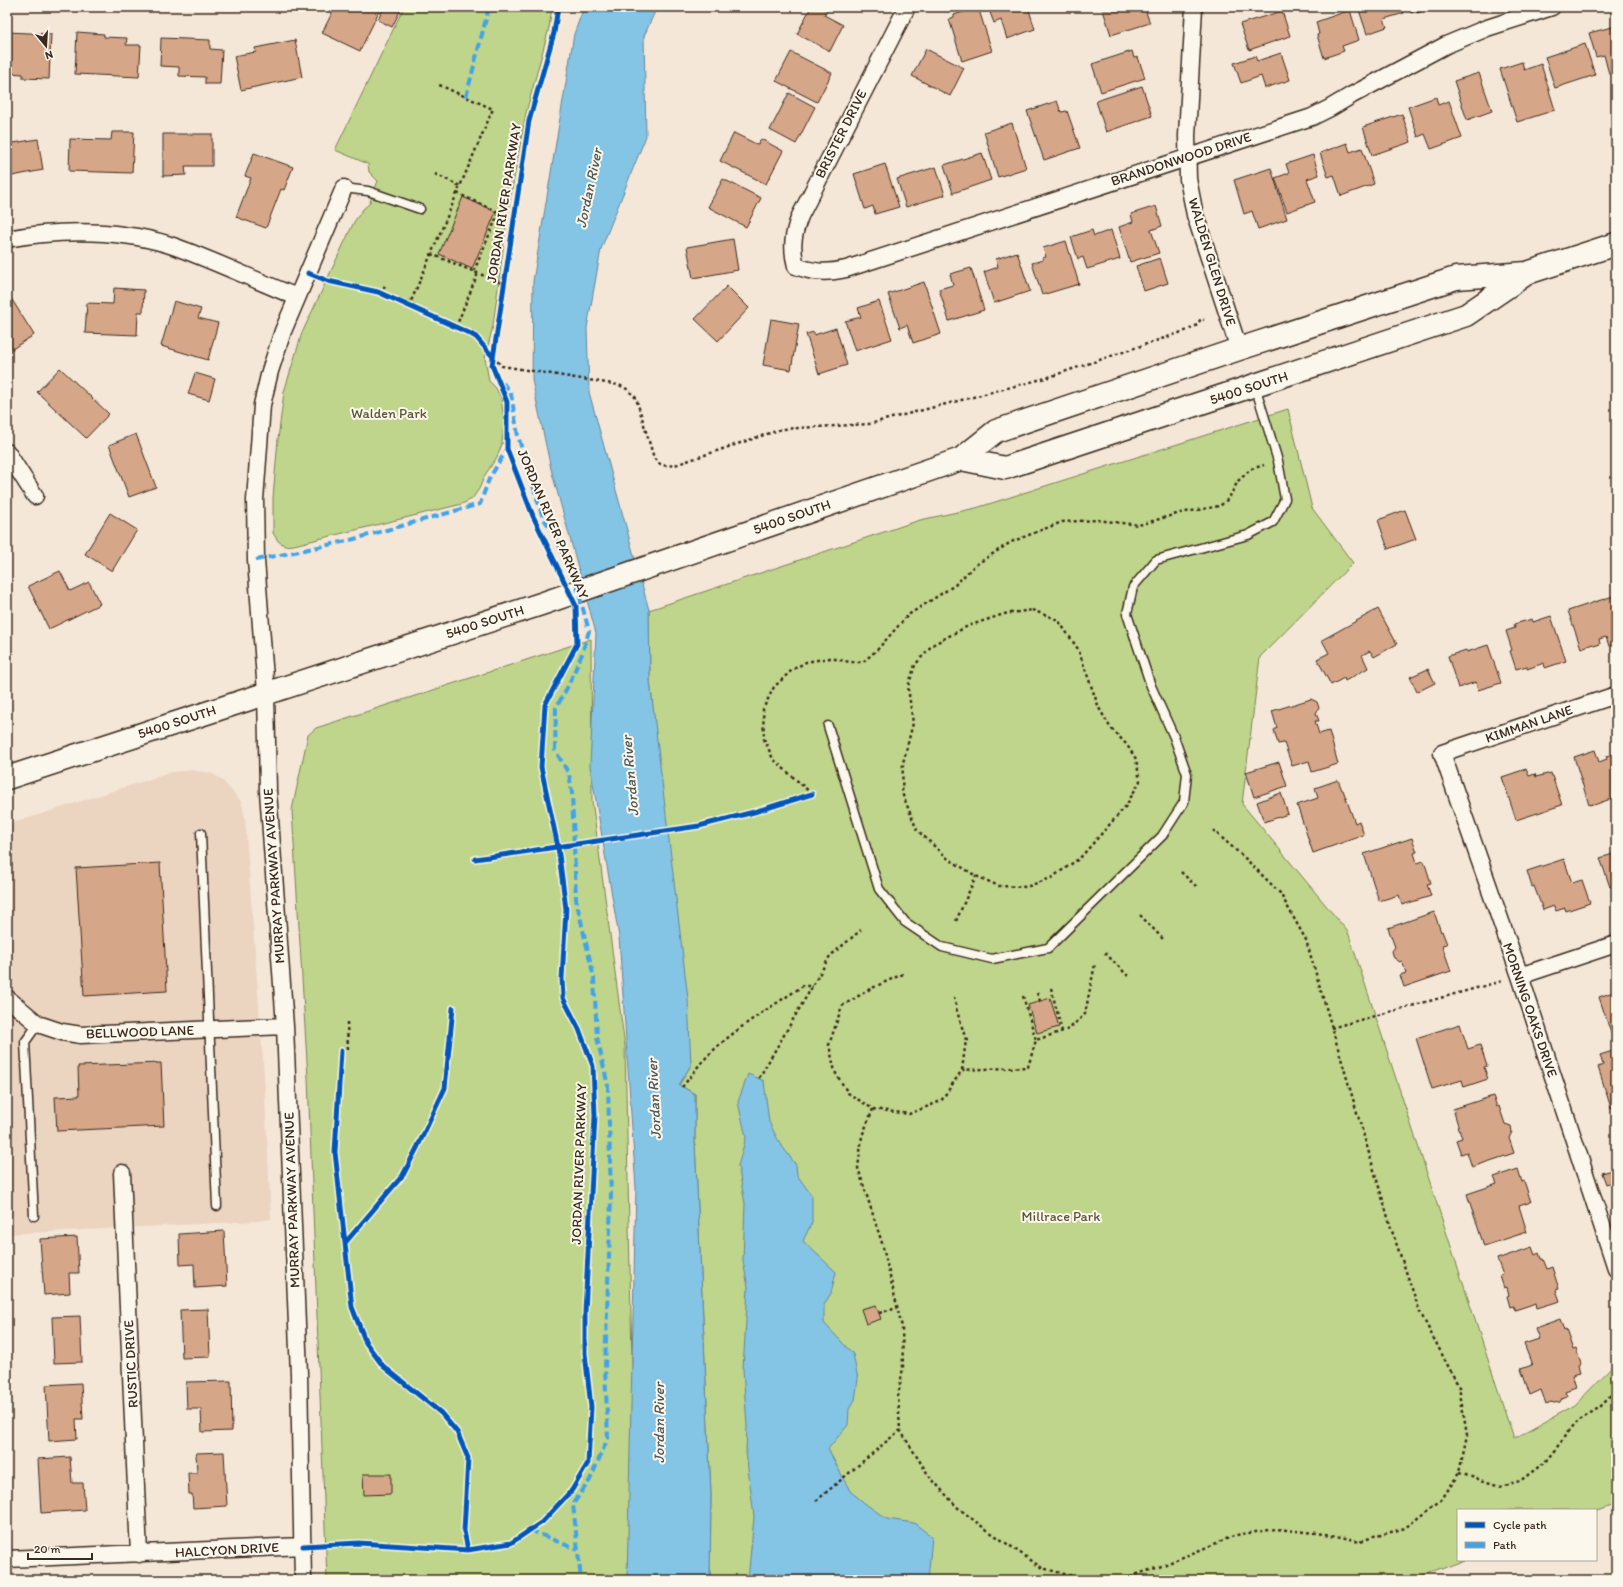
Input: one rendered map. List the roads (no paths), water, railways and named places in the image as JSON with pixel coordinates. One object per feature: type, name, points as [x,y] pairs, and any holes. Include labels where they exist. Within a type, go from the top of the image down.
[{"type":"main road","name":"5400 SOUTH","points":[[7,778],[266,692],[541,604],[961,459],[996,431],[1238,349],[1456,278],[1527,273],[1616,244]]},
{"type":"main road","name":"5400 SOUTH","points":[[961,459],[1005,468],[1466,315],[1527,273]]},
{"type":"street","name":"BRISTER DRIVE","points":[[796,266],[793,254],[793,242],[800,216],[907,7]]},
{"type":"street","name":"WALDEN GLEN DRIVE","points":[[1194,7],[1187,157],[1190,191],[1196,215],[1238,349]]},
{"type":"street","name":"BRANDONWOOD DRIVE","points":[[796,266],[808,271],[821,272],[846,269],[1321,113],[1446,45],[1487,28],[1552,7]]},
{"type":"street","name":"MURRAY PARKWAY AVENUE","points":[[303,1580],[299,1374],[284,1026],[268,791],[266,692],[256,560],[255,500],[258,442],[262,405],[270,371],[283,331],[344,188]]},
{"type":"street","points":[[7,239],[62,233],[100,233],[138,237],[175,246],[297,297]]},
{"type":"street","points":[[7,452],[35,496]]},
{"type":"street","name":"KIMMAN LANE","points":[[1442,753],[1616,695]]},
{"type":"street","name":"MORNING OAKS DRIVE","points":[[1442,753],[1520,976],[1616,1268]]},
{"type":"street","points":[[1520,976],[1616,944]]},
{"type":"street","name":"BELLWOOD LANE","points":[[7,998],[38,1024],[62,1032],[81,1035],[284,1026]]},
{"type":"street","name":"RUSTIC DRIVE","points":[[122,1173],[139,1554]]},
{"type":"street","name":"HALCYON DRIVE","points":[[7,1559],[303,1546]]},
{"type":"lane","points":[[344,188],[368,191],[420,209]]},
{"type":"lane","points":[[828,726],[879,889],[905,922],[942,948],[992,959],[1048,948],[1162,836],[1184,802],[1187,774],[1174,737],[1151,686],[1127,614],[1133,587],[1156,560],[1248,535],[1273,522],[1285,499],[1278,461],[1254,386]]},
{"type":"lane","points":[[201,833],[217,1206]]},
{"type":"lane","points":[[34,1216],[25,1042],[38,1024]]},
{"type":"water","name":"Jordan River","points":[[584,7],[657,7],[644,36],[646,136],[601,249],[587,328],[589,392],[649,610],[650,681],[688,999],[691,1065],[679,1085],[695,1094],[695,1142],[711,1494],[710,1580],[627,1580],[636,1188],[619,937],[590,766],[596,633],[551,469],[532,380],[533,281],[574,34]]},
{"type":"water","points":[[748,1074],[764,1081],[769,1122],[779,1142],[796,1165],[797,1175],[812,1196],[812,1222],[803,1241],[836,1272],[831,1293],[824,1305],[824,1323],[853,1354],[858,1379],[855,1400],[849,1409],[848,1425],[828,1449],[850,1491],[887,1519],[914,1523],[932,1537],[928,1580],[748,1580],[754,1517],[746,1452],[747,1426],[743,1369],[748,1287],[743,1261],[745,1203],[738,1166],[746,1137],[738,1102]]},
{"type":"park label","name":"Walden Park","points":[[389,413]]},
{"type":"park label","name":"Millrace Park","points":[[1061,1216]]}]
